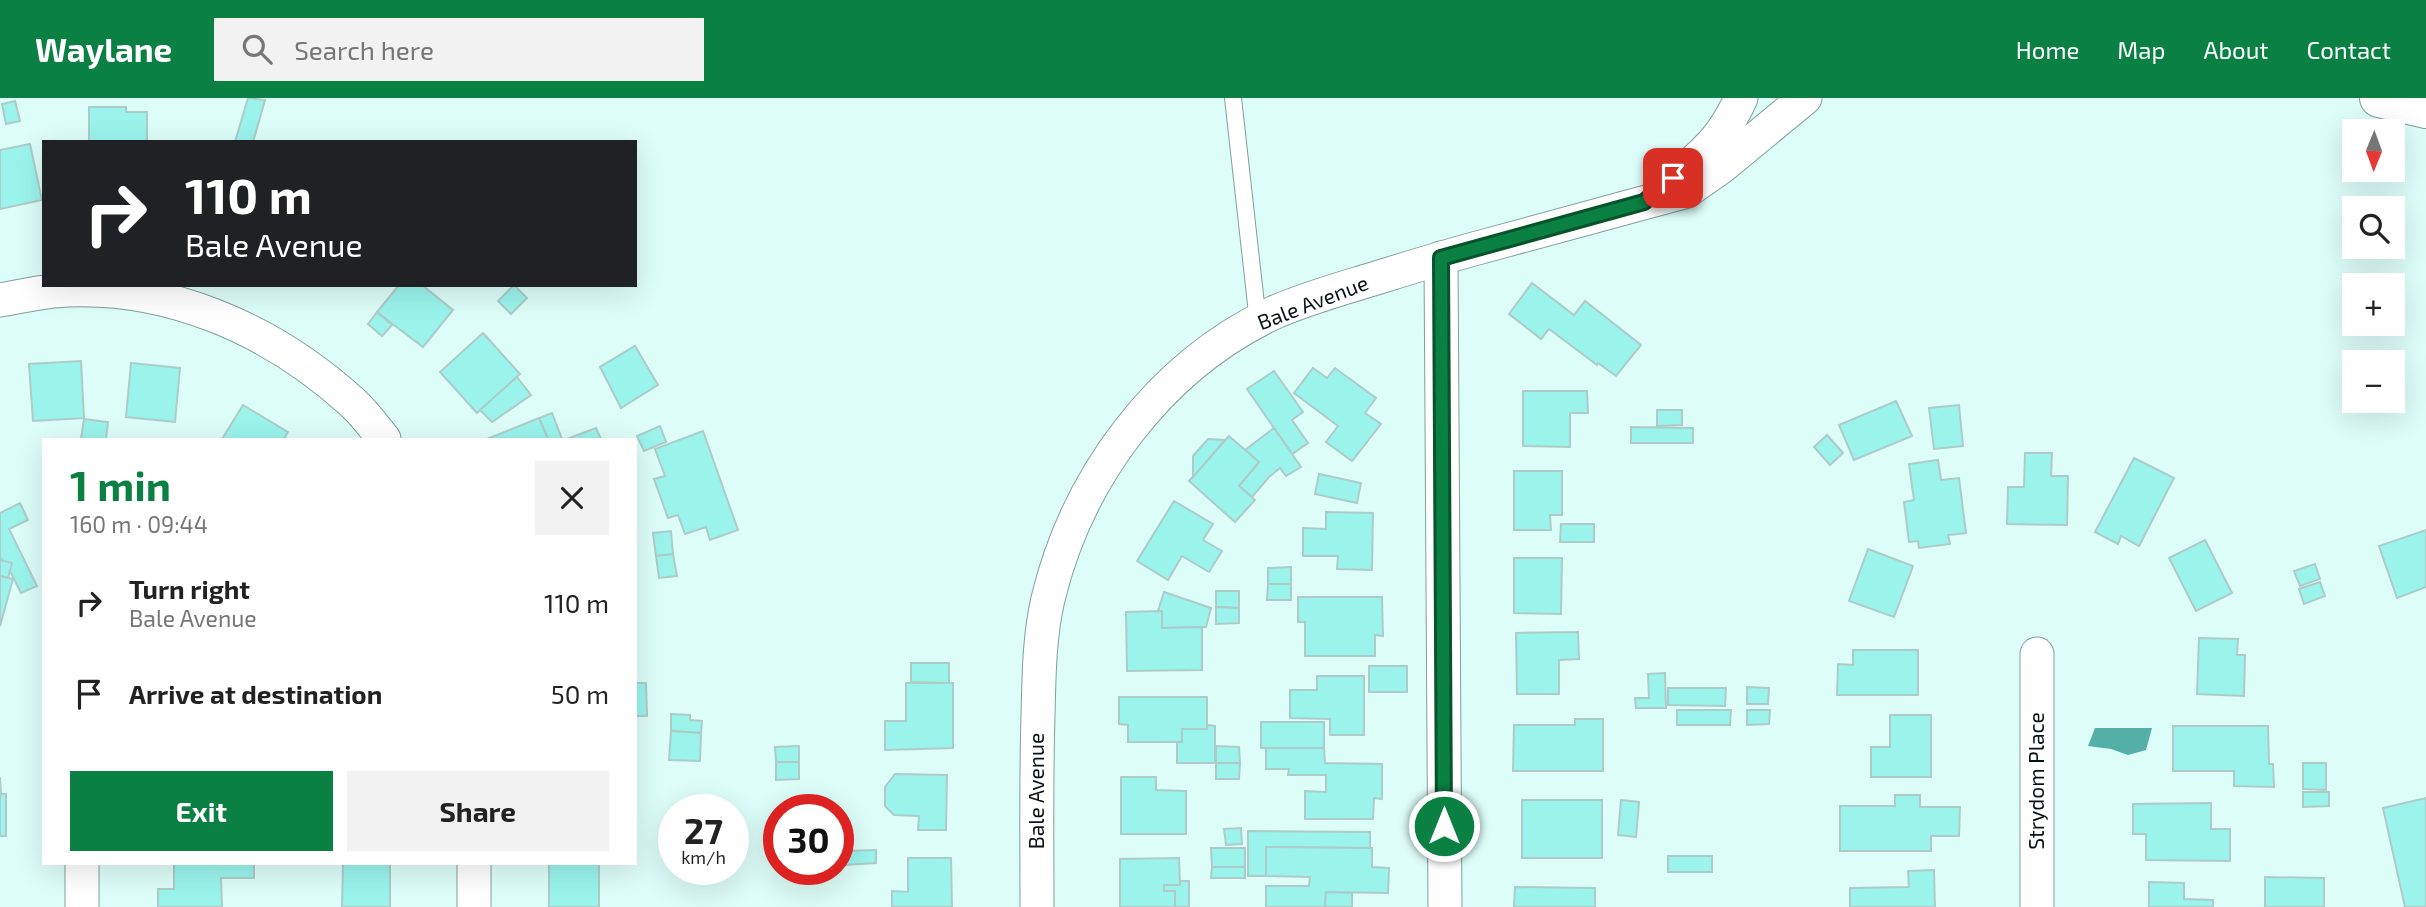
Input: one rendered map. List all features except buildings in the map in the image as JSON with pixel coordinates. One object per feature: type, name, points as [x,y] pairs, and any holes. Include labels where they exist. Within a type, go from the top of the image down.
[{"type":"street","name":"Bale Avenue","points":[[1644,202],[1712,146],[1728,125],[1741,98]]},
{"type":"street","name":"Bale Avenue","points":[[1037,907],[1040,651],[1048,601],[1063,547],[1080,508],[1109,457],[1143,413],[1191,366],[1234,336],[1258,322],[1319,295],[1441,258],[1687,191],[1805,98]]},
{"type":"street","points":[[2379,98],[2426,109]]},
{"type":"street","points":[[1441,258],[1445,907]]},
{"type":"street","points":[[0,300],[53,291],[128,294],[174,301],[223,318],[255,333],[300,360],[354,404],[383,438]]},
{"type":"street","name":"Strydom Place","points":[[2037,654],[2037,907]]},
{"type":"street","points":[[82,865],[82,907]]},
{"type":"street","points":[[474,865],[474,907]]},
{"type":"lane","points":[[1233,98],[1258,322]]},
{"type":"water","points":[[2095,728],[2152,728],[2146,750],[2128,755],[2111,749],[2088,746]]},
{"type":"route","points":[[1444,826],[1441,258],[1644,202],[1673,178]]}]
